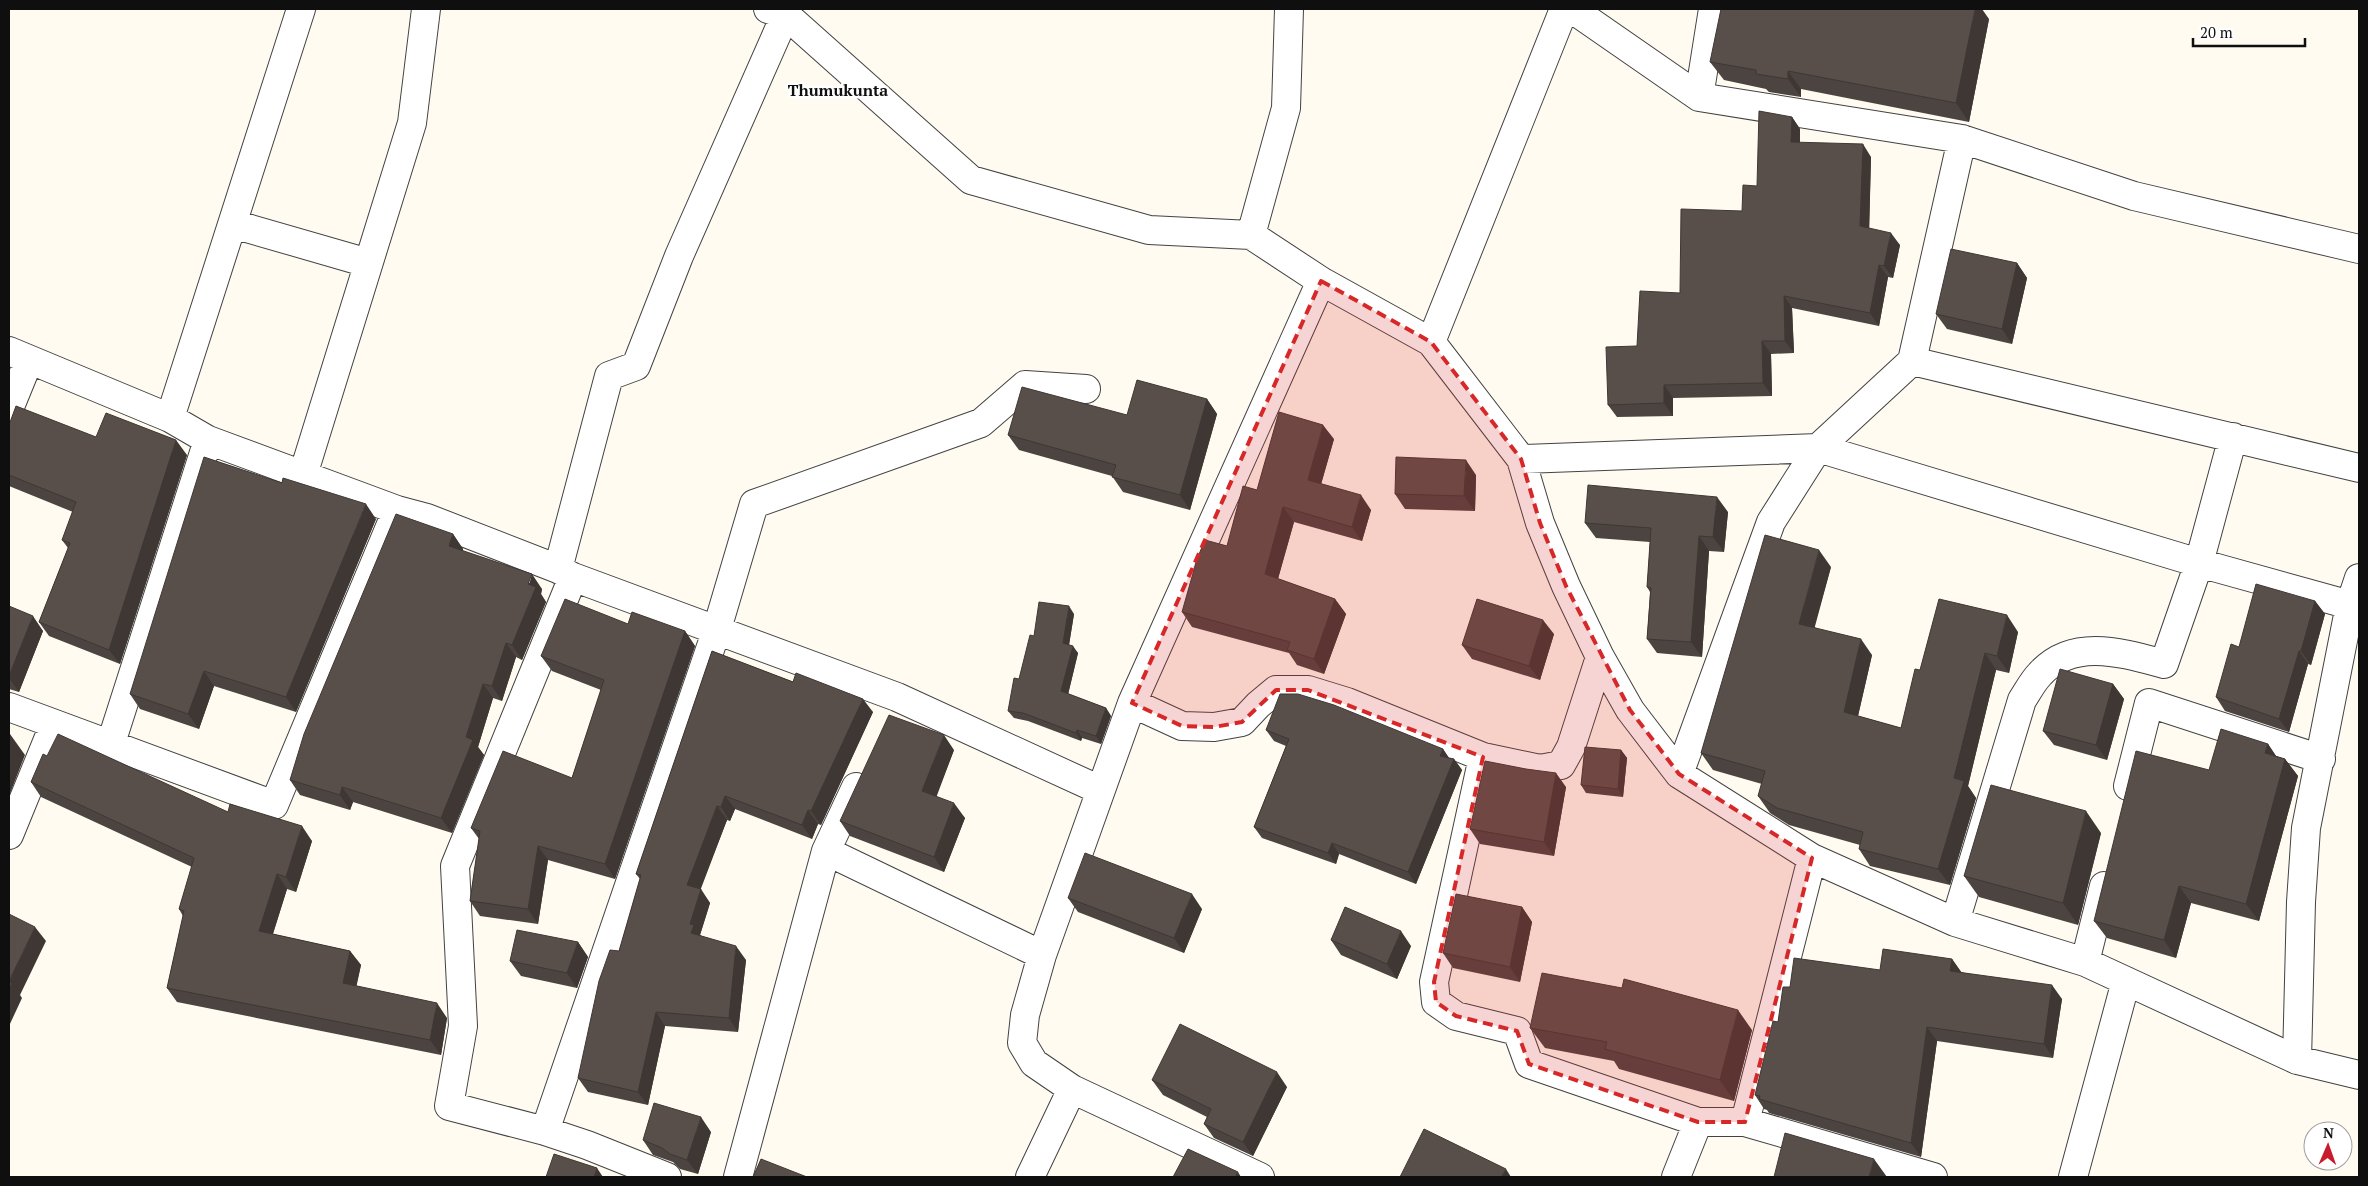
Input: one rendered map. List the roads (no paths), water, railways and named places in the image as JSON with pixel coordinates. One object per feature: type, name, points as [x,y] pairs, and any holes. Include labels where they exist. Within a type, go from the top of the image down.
[{"type":"street","points":[[170,418],[301,9]]},
{"type":"street","points":[[303,475],[412,122],[426,9]]},
{"type":"street","points":[[1251,235],[1286,108],[1288,9]]},
{"type":"street","points":[[1431,342],[1564,9]]},
{"type":"street","points":[[1572,9],[1699,97],[1962,139],[2134,196],[2359,249]]},
{"type":"street","points":[[1699,97],[1712,9]]},
{"type":"street","points":[[667,1177],[587,1144],[449,1106],[463,1026],[455,866],[566,573],[609,376],[636,366],[679,256],[781,11],[971,180],[1149,230],[1251,235],[1322,281],[1431,342],[1521,459],[1540,524],[1566,586],[1600,657],[1630,710],[1679,774],[1812,858],[1955,922],[2085,962],[2297,1060],[2359,1075]]},
{"type":"street","points":[[1679,774],[1771,522],[1818,448],[1912,361],[1962,139]]},
{"type":"street","points":[[233,224],[368,263]]},
{"type":"street","points":[[1260,1177],[1072,1089],[1034,1063],[1022,1043],[1025,1015],[1042,955],[1132,703],[1322,281]]},
{"type":"street","points":[[9,409],[19,356],[170,418],[208,440],[397,510],[427,518],[566,573],[897,697],[1100,790]]},
{"type":"street","points":[[1912,361],[2359,468]]},
{"type":"street","points":[[545,1131],[717,629],[754,504],[981,423],[1024,385],[1086,389]]},
{"type":"street","points":[[1955,922],[2022,700],[2040,673],[2062,657],[2089,650],[2115,651],[2164,664],[2199,563],[2233,437]]},
{"type":"street","points":[[111,743],[208,440]]},
{"type":"street","points":[[1521,459],[1818,448],[2199,563],[2350,605]]},
{"type":"street","points":[[9,707],[54,725],[111,743],[274,805],[397,510]]},
{"type":"street","points":[[2297,1060],[2301,902],[2306,828],[2350,605],[2359,578]]},
{"type":"street","points":[[1132,703],[1182,726],[1214,727],[1242,722],[1276,690],[1308,690],[1347,702],[1483,757],[1540,769],[1561,766],[1571,747],[1600,657]]},
{"type":"street","points":[[885,724],[897,697]]},
{"type":"street","points":[[2123,809],[2149,703],[2321,758]]},
{"type":"street","points":[[9,835],[54,725]]},
{"type":"street","points":[[1483,757],[1434,982],[1436,1002],[1456,1016],[1517,1031],[1528,1064],[1698,1122],[1745,1122],[1933,1177]]},
{"type":"street","points":[[738,1177],[826,851],[868,760]]},
{"type":"street","points":[[826,851],[1042,955]]},
{"type":"street","points":[[1745,1122],[1812,858]]},
{"type":"street","points":[[2085,962],[2109,866]]},
{"type":"street","points":[[2073,1177],[2126,981]]},
{"type":"street","points":[[1030,1177],[1072,1089]]},
{"type":"street","points":[[1676,1177],[1698,1122]]},
{"type":"district","name":"Thumukunta","points":[[838,90]]}]
